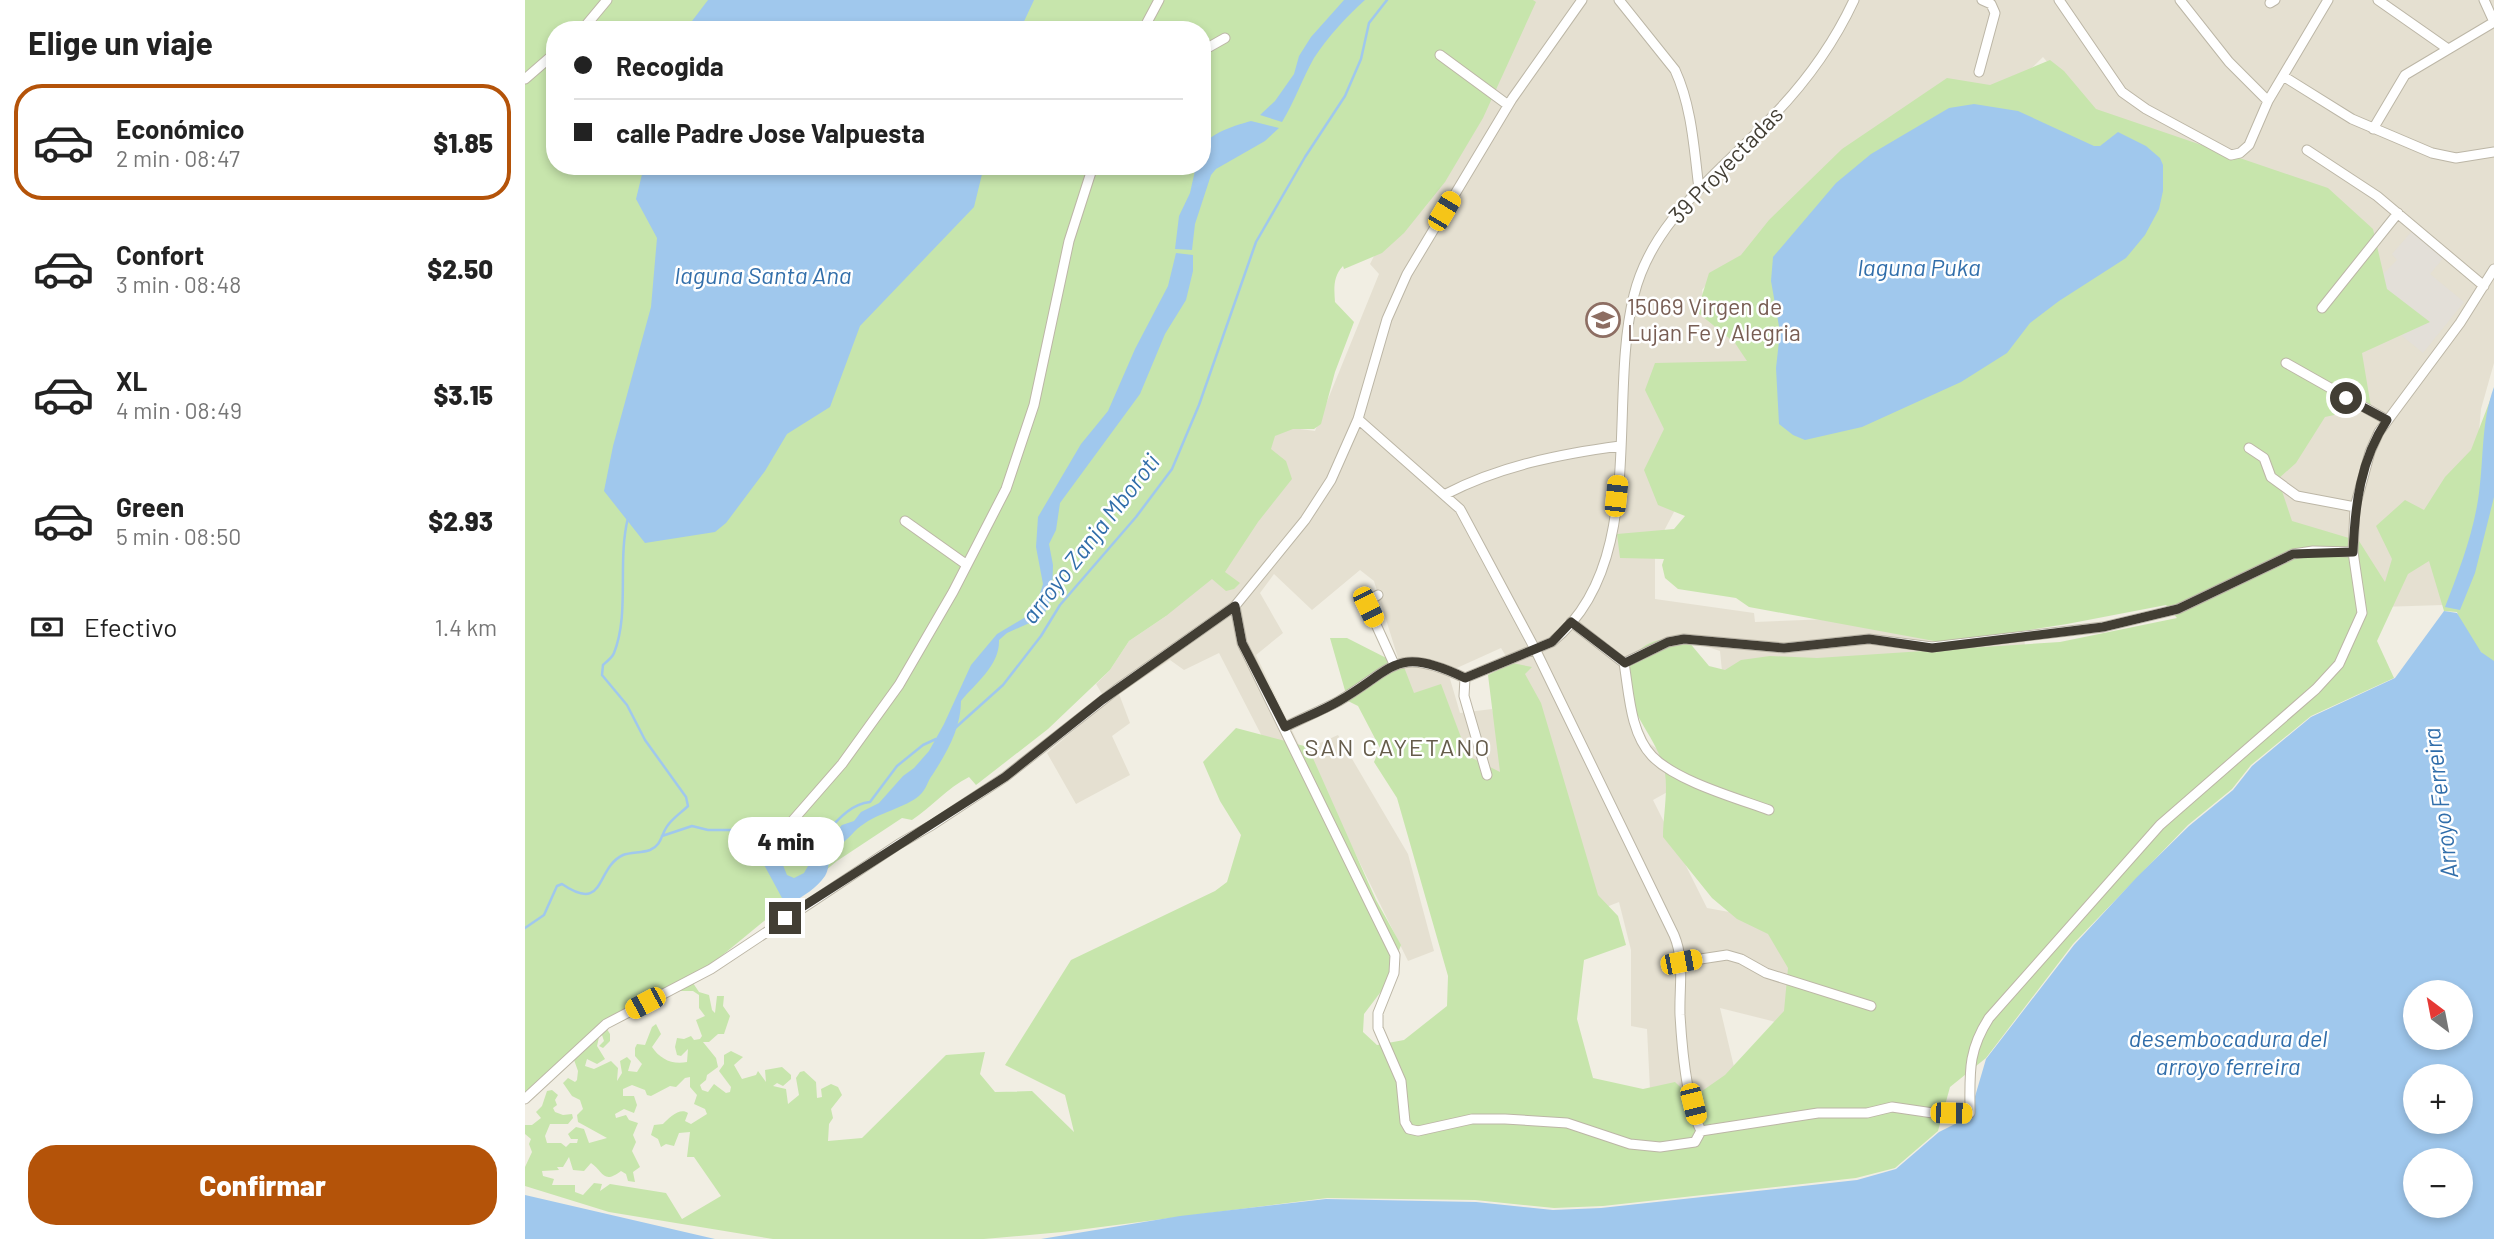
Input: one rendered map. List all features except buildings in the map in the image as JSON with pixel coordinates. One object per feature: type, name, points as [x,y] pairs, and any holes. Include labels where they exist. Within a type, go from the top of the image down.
[{"type":"street","points":[[590,21],[607,0]]},
{"type":"street","points":[[1148,21],[1159,0]]},
{"type":"street","points":[[525,1099],[606,1024],[711,969],[976,796],[1107,696],[1235,606],[1305,520],[1341,461],[1358,419],[1394,299],[1509,105],[1582,0]]},
{"type":"street","points":[[1619,0],[1675,70],[1687,97],[1699,189]]},
{"type":"street","name":"39 Proyectadas","points":[[1465,678],[1552,642],[1588,599],[1606,556],[1620,446],[1629,317],[1643,266],[1678,210],[1788,100],[1831,42],[1854,0]]},
{"type":"street","points":[[1979,72],[1995,13],[1991,4],[1982,0]]},
{"type":"street","points":[[2059,0],[2122,92],[2227,155],[2237,154],[2245,149],[2268,101],[2328,0]]},
{"type":"street","points":[[2180,0],[2229,62],[2268,101]]},
{"type":"street","points":[[2378,0],[2448,49]]},
{"type":"street","points":[[2374,129],[2399,80],[2494,22],[2484,0]]},
{"type":"street","points":[[1211,46],[1225,38]]},
{"type":"street","points":[[1440,55],[1509,105]]},
{"type":"street","points":[[525,79],[546,61]]},
{"type":"street","points":[[2283,76],[2352,120],[2444,157],[2479,156],[2494,152]]},
{"type":"street","points":[[2307,150],[2371,191],[2484,286]]},
{"type":"street","points":[[787,827],[842,764],[899,685],[967,565],[1006,489],[1034,405],[1069,241],[1090,175]]},
{"type":"street","points":[[2322,308],[2398,213]]},
{"type":"street","points":[[1702,1131],[1818,1113],[1867,1113],[1892,1107],[1933,1113],[1970,1113],[1971,1064],[1975,1039],[1989,1018],[2160,825],[2316,689],[2339,664],[2362,613],[2353,552],[2355,507],[2369,452],[2387,420],[2460,323],[2494,269]]},
{"type":"street","points":[[2285,363],[2387,420]]},
{"type":"street","points":[[1235,606],[1242,643],[1395,955],[1394,973],[1378,1013],[1378,1028],[1401,1081],[1405,1122],[1409,1129],[1418,1131],[1472,1119],[1567,1123],[1630,1144],[1660,1147],[1695,1142],[1702,1131],[1683,1051],[1680,1013],[1681,962],[1674,935],[1535,649],[1460,509],[1358,419]]},
{"type":"street","points":[[1446,494],[1519,466],[1557,456],[1620,446]]},
{"type":"street","points":[[2249,448],[2264,458],[2271,477],[2297,496],[2355,507]]},
{"type":"street","points":[[905,521],[967,565]]},
{"type":"street","points":[[1625,663],[1668,642],[1684,639],[1784,648],[1869,639],[1932,648],[2103,627],[2178,609],[2293,554],[2353,552]]},
{"type":"street","points":[[1378,595],[1370,600],[1368,607],[1394,664]]},
{"type":"street","points":[[1571,622],[1625,663],[1634,717],[1652,756],[1707,788],[1769,810]]},
{"type":"street","points":[[1285,727],[1339,701],[1394,664],[1422,661],[1465,678],[1464,696],[1487,775]]},
{"type":"street","points":[[1681,962],[1727,955],[1741,959],[1766,974],[1871,1006]]},
{"type":"shaded area","points":[[1533,0],[2494,0],[2494,363],[2481,409],[2473,498],[2443,605],[2380,607],[2288,547],[2088,125],[2065,83],[2043,57],[1994,105],[1759,242],[1713,276],[1702,290],[1707,320],[1735,343],[1747,358],[1747,373],[1655,548],[1655,599],[1754,613],[1755,622],[1829,619],[2015,592],[2031,676],[1723,681],[1720,651],[1690,641],[1635,713],[1649,743],[1667,756],[1671,790],[1653,800],[1707,908],[1746,915],[1939,1001],[1914,1077],[1772,1021],[1720,1008],[1740,1092],[1651,1110],[1647,1029],[1631,1026],[1631,950],[1619,902],[1568,922],[1544,719],[1501,648],[1448,672],[1460,713],[1492,709],[1525,834],[1412,703],[1374,581],[1360,570],[1312,610],[1274,574],[1260,593],[1283,633],[1256,655],[1302,751],[1338,735],[1408,854],[1434,951],[1408,961],[1327,796],[1299,808],[1219,653],[1184,670],[1170,660],[1119,694],[1130,723],[1112,736],[1130,775],[1076,804],[1047,753],[1107,702],[1096,684],[1110,670],[1129,641],[1166,616],[1274,436],[1293,428],[1315,431],[1379,274],[1370,264],[1376,252],[1471,108],[1498,43]]},
{"type":"shaded area","points":[[2413,230],[2445,256],[2430,274],[2464,302],[2423,353],[2378,316],[2383,274],[2397,260],[2392,254]]},
{"type":"green space","points":[[525,0],[1536,2],[1483,118],[1445,182],[1404,233],[1382,253],[1344,269],[1343,266],[1337,274],[1335,302],[1354,322],[1335,372],[1321,424],[1314,429],[1293,429],[1275,436],[1271,449],[1286,461],[1292,479],[1258,522],[1225,572],[1240,583],[1234,589],[1226,591],[1212,579],[1166,616],[1129,641],[1110,670],[1048,729],[976,785],[969,777],[912,820],[902,818],[837,861],[702,972],[693,983],[699,992],[709,995],[715,1013],[717,996],[724,996],[723,1006],[730,1016],[724,1034],[718,1034],[709,1042],[703,1042],[716,1058],[718,1067],[707,1075],[700,1085],[702,1090],[708,1092],[714,1084],[726,1093],[730,1092],[731,1087],[719,1071],[724,1064],[724,1055],[731,1051],[743,1057],[734,1065],[742,1079],[756,1075],[758,1071],[766,1082],[765,1070],[782,1067],[791,1075],[791,1079],[783,1086],[777,1083],[773,1086],[786,1089],[788,1104],[799,1095],[796,1078],[804,1071],[816,1082],[817,1098],[822,1097],[821,1089],[831,1084],[838,1087],[842,1095],[831,1109],[833,1118],[829,1124],[828,1141],[862,1138],[946,1055],[985,1052],[980,1074],[995,1092],[1032,1091],[1074,1132],[1065,1095],[1005,1065],[1071,960],[1215,891],[1227,882],[1241,835],[1220,801],[1203,762],[1236,728],[1308,747],[1376,900],[1401,945],[1386,985],[1364,1014],[1363,1032],[1377,1045],[1404,1040],[1447,1006],[1448,976],[1397,798],[1374,762],[1380,748],[1358,706],[1348,701],[1330,638],[1347,638],[1404,667],[1414,693],[1441,684],[1468,756],[1500,772],[1488,675],[1512,663],[1532,667],[1525,674],[1541,703],[1598,895],[1618,916],[1626,945],[1584,960],[1577,1019],[1593,1078],[1643,1089],[1675,1082],[1692,1098],[1725,1075],[1784,1011],[1788,968],[1768,934],[1737,919],[1712,898],[1663,837],[1665,773],[1660,757],[1627,690],[1625,674],[1631,659],[1650,643],[1683,635],[1709,666],[1725,670],[1741,660],[1770,656],[1817,658],[2060,642],[2177,618],[2166,605],[1945,643],[1749,607],[1736,598],[1678,589],[1665,578],[1662,565],[1664,559],[1620,558],[1617,534],[1674,529],[1685,516],[1658,505],[1644,470],[1664,429],[1645,390],[1655,363],[1747,361],[1735,343],[1697,312],[1709,273],[1741,255],[1769,220],[1842,149],[1947,78],[1990,85],[2050,60],[2064,71],[2096,109],[2328,188],[2373,229],[2387,289],[2430,322],[2362,353],[2371,407],[2325,417],[2296,463],[2278,479],[2292,521],[2359,541],[2385,582],[2392,559],[2376,526],[2405,500],[2424,510],[2445,477],[2471,450],[2494,390],[2494,667],[2463,632],[2457,612],[2444,611],[2429,561],[2408,574],[2377,641],[2394,678],[2311,716],[2251,765],[2232,789],[2188,825],[2073,944],[1986,1058],[1950,1087],[1938,1131],[1895,1168],[1856,1178],[1603,1206],[1554,1208],[1475,1200],[1327,1198],[1062,1232],[984,1239],[773,1239],[609,1212],[525,1186],[525,1167],[532,1152],[529,1144],[531,1139],[525,1134],[525,1125],[532,1125],[541,1118],[536,1112],[542,1106],[547,1091],[552,1090],[558,1095],[555,1100],[557,1105],[553,1108],[555,1112],[572,1114],[573,1118],[568,1124],[550,1124],[545,1136],[547,1143],[561,1143],[566,1147],[570,1143],[577,1143],[578,1139],[571,1139],[568,1134],[576,1127],[584,1129],[589,1143],[607,1138],[578,1122],[577,1115],[583,1109],[580,1100],[572,1096],[563,1083],[568,1078],[575,1082],[577,1080],[578,1071],[573,1057],[525,1097]],"holes":[[[684,981],[680,991],[693,991],[699,995],[699,1008],[705,1016],[696,1020],[702,1036],[700,1039],[694,1040],[691,1036],[677,1038],[677,1055],[681,1056],[688,1049],[687,1062],[671,1062],[655,1051],[652,1047],[661,1034],[656,1024],[652,1027],[645,1045],[637,1044],[635,1048],[635,1056],[642,1064],[637,1072],[628,1071],[631,1061],[627,1057],[620,1061],[622,1073],[617,1081],[618,1068],[611,1061],[594,1069],[585,1066],[587,1059],[597,1064],[605,1059],[597,1046],[602,1035],[604,1041],[599,1046],[603,1048],[610,1041],[610,1034],[605,1026],[600,1026],[613,1015]],[[690,1077],[690,1087],[697,1095],[694,1104],[705,1109],[707,1114],[691,1124],[685,1121],[688,1113],[678,1112],[663,1124],[654,1125],[651,1135],[658,1139],[661,1147],[666,1144],[674,1146],[679,1133],[690,1132],[687,1157],[694,1157],[721,1196],[682,1219],[666,1193],[610,1184],[600,1191],[602,1184],[594,1183],[583,1195],[575,1192],[575,1185],[552,1185],[554,1179],[543,1176],[542,1171],[559,1170],[557,1167],[563,1167],[569,1157],[573,1170],[584,1171],[591,1163],[607,1177],[621,1171],[626,1174],[628,1181],[635,1182],[633,1172],[640,1167],[632,1151],[636,1142],[633,1135],[638,1123],[629,1120],[626,1115],[616,1118],[615,1114],[624,1109],[634,1113],[637,1105],[634,1096],[623,1096],[623,1089],[632,1085],[645,1090],[647,1095],[651,1096],[670,1086],[676,1087]]]},
{"type":"water","points":[[708,0],[1034,0],[1024,21],[692,21]]},
{"type":"water","points":[[1344,0],[1365,0],[1314,58],[1282,122],[1260,115],[1275,101],[1294,74],[1299,56],[1311,37]]},
{"type":"water","name":"laguna Puka","points":[[1974,104],[2018,111],[2094,146],[2100,146],[2118,132],[2146,146],[2160,158],[2163,165],[2163,191],[2159,209],[2145,235],[2126,258],[2059,301],[2030,323],[2007,353],[1961,382],[1862,427],[1805,440],[1793,435],[1779,424],[1776,368],[1780,332],[1771,281],[1773,257],[1836,183],[1871,154],[1949,108]]},
{"type":"water","points":[[1251,121],[1279,128],[1265,141],[1216,169],[1211,175],[1211,137]]},
{"type":"water","name":"laguna Santa Ana","points":[[642,175],[982,175],[974,207],[860,326],[830,407],[787,434],[765,471],[726,523],[715,532],[645,543],[604,491],[613,446],[651,307],[657,238],[636,199]]},
{"type":"water","points":[[1194,175],[1211,175],[1195,224],[1192,250],[1175,249],[1179,216],[1190,193]]},
{"type":"water","points":[[1176,253],[1193,255],[1193,271],[1186,300],[1165,334],[1140,394],[1060,503],[1056,530],[1049,544],[1053,565],[1052,596],[1043,617],[1007,633],[999,640],[996,658],[961,701],[959,721],[952,739],[922,793],[915,799],[868,821],[854,832],[834,852],[825,876],[810,891],[792,903],[782,898],[762,861],[773,847],[776,848],[787,875],[794,878],[804,873],[816,852],[842,825],[854,821],[861,812],[879,803],[929,751],[971,665],[997,634],[1034,612],[1043,584],[1036,547],[1038,517],[1081,444],[1108,411],[1135,349],[1168,286]]},
{"type":"water","points":[[2494,387],[2494,497],[2475,573],[2460,610],[2445,607],[2474,522],[2485,426]]},
{"type":"water","name":"desembocadura del arroyo ferreira","points":[[2444,611],[2457,613],[2481,652],[2494,661],[2494,1239],[1041,1239],[1180,1216],[1326,1199],[1476,1202],[1553,1210],[1601,1208],[1857,1180],[1896,1169],[1939,1132],[1969,1117],[1986,1059],[2074,945],[2189,826],[2233,790],[2252,766],[2311,717],[2395,678]]},
{"type":"water","points":[[525,1195],[715,1239],[525,1239]]},
{"type":"waterway","name":"arroyo Zanja Mboroti","points":[[954,729],[1003,685],[1041,636],[1060,605],[1136,517],[1172,469],[1199,405],[1256,242],[1305,157],[1345,96],[1361,59],[1369,23],[1387,0]]},
{"type":"waterway","points":[[525,928],[544,915],[557,886],[562,884],[586,894],[593,891],[614,861],[623,855],[654,848],[670,822],[688,806],[686,797],[645,740],[627,705],[602,675],[603,665],[613,655],[619,637],[623,604],[623,552],[628,518]]},
{"type":"waterway","name":"arroyo Zanja Mboroti","points":[[780,855],[794,855],[806,850],[846,813],[870,802],[897,766],[923,745],[936,739]]},
{"type":"waterway","name":"arroyo Zanja Mboroti","points":[[662,836],[692,826],[708,830],[735,830],[771,850]]},
{"type":"place","name":"15069 Virgen de Lujan Fe y Alegria","points":[[1603,320]]},
{"type":"district","name":"SAN CAYETANO","points":[[1398,748]]},
{"type":"route","points":[[785,918],[1005,777],[1102,700],[1235,606],[1242,643],[1285,727],[1339,701],[1394,664],[1422,661],[1465,678],[1552,642],[1571,622],[1625,663],[1668,642],[1684,639],[1784,648],[1869,639],[1932,648],[2103,627],[2178,609],[2258,568],[2293,554],[2313,551],[2353,552],[2355,507],[2361,481],[2369,452],[2387,420],[2346,398]]},
{"type":"water label","name":"Arroyo Ferreira","points":[[2441,803]]}]
